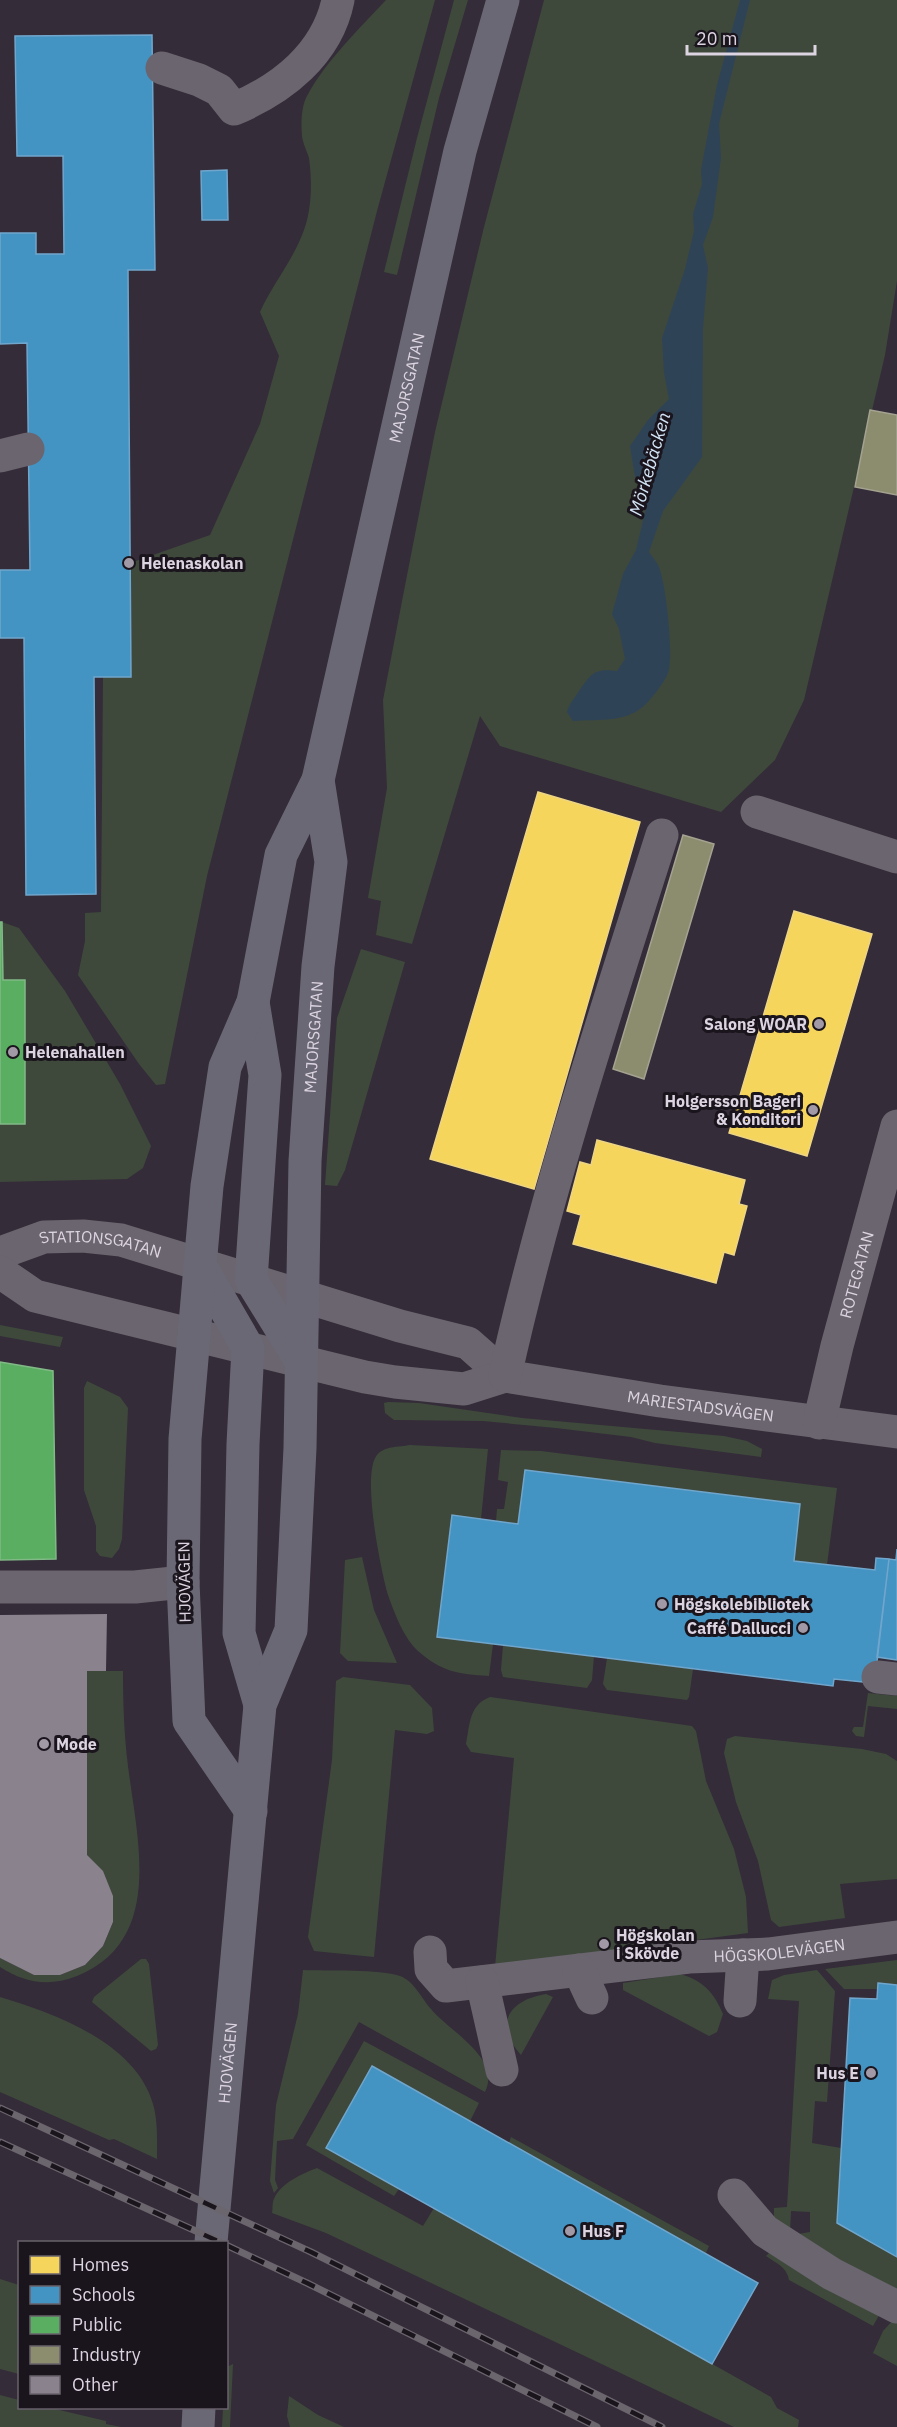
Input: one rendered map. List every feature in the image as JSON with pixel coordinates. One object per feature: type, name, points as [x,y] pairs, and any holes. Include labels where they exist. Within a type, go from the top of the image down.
[{"type":"main road","name":"MAJORSGATAN","points":[[200,1264],[207,1186],[225,1067],[253,1002],[281,855],[318,780],[460,152],[503,0]]},
{"type":"main road","name":"MAJORSGATAN","points":[[301,1361],[306,1138],[318,966],[331,862],[318,780]]},
{"type":"main road","name":"MAJORSGATAN","points":[[251,1280],[265,1075],[253,1002]]},
{"type":"main road","name":"HJOVÄGEN","points":[[200,1264],[185,1439],[183,1582],[189,1721],[251,1811]]},
{"type":"main road","points":[[200,1264],[248,1348]]},
{"type":"main road","points":[[251,1280],[301,1361]]},
{"type":"main road","name":"HJOVÄGEN","points":[[248,1348],[242,1453],[239,1633],[260,1705]]},
{"type":"main road","name":"HJOVÄGEN","points":[[211,2241],[260,1705],[291,1630],[300,1448],[301,1361]]},
{"type":"main road","points":[[198,2427],[199,2409]]},
{"type":"street","points":[[162,68],[199,80],[219,90],[234,109],[287,80],[304,64],[324,38],[338,0]]},
{"type":"street","points":[[757,812],[897,856]]},
{"type":"street","points":[[302,1296],[400,1326],[468,1343],[505,1376],[518,1315],[579,1093],[662,835]]},
{"type":"street","name":"ROTEGATAN","points":[[819,1423],[834,1358],[897,1126]]},
{"type":"street","name":"STATIONSGATAN","points":[[0,1253],[44,1237],[83,1236],[121,1240],[302,1296]]},
{"type":"street","points":[[0,1272],[35,1296],[194,1335]]},
{"type":"street","name":"MARIESTADSVÄGEN","points":[[194,1335],[365,1377],[464,1389],[505,1376],[819,1423],[897,1432]]},
{"type":"street","points":[[0,1587],[135,1587],[183,1582]]},
{"type":"street","name":"HÖGSKOLEVÄGEN","points":[[430,1952],[431,1969],[446,1986],[482,1982],[586,1984],[689,1957],[768,1954],[897,1937]]},
{"type":"street","points":[[740,2001],[743,1955]]},
{"type":"street","points":[[482,1982],[502,2070]]},
{"type":"street","points":[[734,2195],[765,2231],[832,2274],[897,2307]]},
{"type":"green space","points":[[386,0],[435,0],[377,211],[207,876],[165,1084],[156,1085],[78,975],[85,941],[85,913],[101,912],[103,677],[131,676],[130,563],[210,535],[260,424],[279,356],[260,312],[296,249],[309,210],[311,175],[309,158],[302,136],[304,105],[314,83],[333,58]]},
{"type":"green space","points":[[454,0],[468,0],[439,98],[397,275],[384,272],[417,138]]},
{"type":"green space","points":[[544,0],[897,0],[897,281],[885,355],[804,700],[775,760],[721,812],[500,746],[480,716],[412,944],[376,935],[381,901],[368,898],[387,788],[383,700],[435,432],[484,227]]},
{"type":"green space","points":[[2,922],[19,928],[65,991],[120,1084],[151,1146],[143,1168],[127,1179],[0,1182],[0,1124],[25,1123],[25,980],[3,980]]},
{"type":"green space","points":[[361,949],[405,962],[345,1170],[337,1186],[325,1185],[337,1018]]},
{"type":"green space","points":[[0,1325],[63,1337],[60,1347],[0,1336]]},
{"type":"green space","points":[[87,1381],[120,1397],[128,1408],[122,1539],[119,1549],[112,1558],[100,1556],[96,1551],[96,1526],[84,1490],[84,1388]]},
{"type":"green space","points":[[384,1403],[419,1403],[522,1418],[724,1436],[747,1441],[762,1449],[761,1457],[556,1428],[483,1421],[394,1420],[385,1413]]},
{"type":"green space","points":[[410,1445],[488,1449],[481,1519],[437,1637],[493,1644],[489,1676],[451,1671],[418,1651],[408,1640],[388,1595],[374,1523],[371,1482],[373,1465],[380,1452],[392,1447]]},
{"type":"green space","points":[[501,1450],[541,1451],[837,1488],[827,1565],[794,1561],[800,1504],[525,1470],[518,1524],[496,1521],[497,1509],[504,1509],[508,1482],[498,1480]]},
{"type":"green space","points":[[362,1557],[374,1610],[397,1663],[348,1661],[340,1653],[345,1560]]},
{"type":"green space","points":[[503,1645],[594,1656],[592,1680],[587,1688],[503,1677],[501,1670]]},
{"type":"green space","points":[[607,1658],[693,1669],[689,1697],[687,1700],[607,1690],[603,1684]]},
{"type":"green space","points":[[87,1671],[123,1671],[126,1742],[139,1855],[139,1885],[134,1913],[123,1938],[105,1960],[77,1976],[57,1981],[37,1982],[19,1977],[0,1967],[0,1958],[34,1975],[60,1975],[85,1965],[103,1946],[113,1922],[87,1855]]},
{"type":"green space","points":[[343,1677],[410,1685],[432,1708],[434,1731],[427,1734],[395,1730],[374,1957],[314,1951],[308,1937],[332,1760],[336,1681]]},
{"type":"green space","points":[[868,1693],[897,1696],[897,1709],[868,1706],[864,1737],[856,1736],[852,1731],[854,1727],[863,1727]]},
{"type":"green space","points":[[490,1697],[692,1726],[696,1731],[706,1781],[734,1849],[746,1897],[748,1933],[495,1967],[514,1758],[471,1752],[466,1744],[474,1710],[483,1700]]},
{"type":"green space","points":[[735,1736],[862,1749],[886,1754],[897,1761],[897,1879],[840,1884],[845,1918],[779,1927],[771,1920],[758,1861],[736,1802],[724,1753],[727,1739]]},
{"type":"green space","points":[[141,1959],[146,1959],[149,1964],[158,2045],[151,2051],[92,2002],[94,1997]]},
{"type":"green space","points":[[897,1960],[897,1985],[878,1983],[877,1989],[844,1989],[825,1969]]},
{"type":"green space","points":[[303,1970],[380,1972],[405,1978],[431,2009],[480,2057],[486,2068],[488,2080],[485,2092],[359,2022],[293,2139],[277,2141],[275,2180],[278,2188],[274,2193],[270,2181],[276,2105],[298,2014]]},
{"type":"green space","points":[[817,1970],[835,1991],[827,2102],[815,2101],[812,2143],[841,2148],[897,2257],[897,2294],[801,2244],[798,2234],[810,2232],[810,2212],[791,2211],[790,2232],[774,2226],[774,2208],[787,2207],[799,2001],[768,1999],[772,1980],[784,1975]]},
{"type":"green space","points":[[680,1974],[701,1983],[716,1999],[723,2014],[717,2032],[709,2036],[623,1990],[623,1983]]},
{"type":"green space","points":[[546,1994],[553,1997],[521,2055],[508,2033],[509,2015],[523,2002]]},
{"type":"green space","points":[[0,1997],[68,2022],[111,2048],[130,2064],[144,2083],[155,2111],[157,2159],[0,2092]]},
{"type":"green space","points":[[364,2041],[479,2103],[470,2121],[372,2066],[326,2148],[399,2189],[394,2196],[306,2145]]},
{"type":"green space","points":[[511,2137],[709,2246],[706,2253],[509,2143]]},
{"type":"green space","points":[[317,2168],[423,2226],[434,2208],[771,2397],[777,2408],[799,2420],[798,2427],[734,2427],[326,2233],[272,2213],[273,2200],[281,2188],[293,2179]]},
{"type":"green space","points":[[771,2251],[882,2310],[873,2326],[789,2280],[783,2269],[766,2256]]},
{"type":"green space","points":[[0,2279],[18,2285],[18,2374],[0,2369]]},
{"type":"green space","points":[[896,2317],[897,2366],[873,2353],[883,2331]]},
{"type":"green space","points":[[233,2364],[230,2427],[222,2427],[223,2409],[228,2409],[228,2366]]},
{"type":"green space","points":[[0,2395],[18,2400],[18,2409],[55,2409],[106,2421],[106,2424],[121,2427],[0,2427]]},
{"type":"green space","points":[[289,2396],[318,2415],[344,2427],[290,2427],[287,2416]]},
{"type":"water","name":"Mörkebäcken","points":[[740,0],[750,0],[719,124],[721,158],[713,217],[703,245],[708,268],[703,328],[702,457],[663,511],[649,552],[659,567],[664,588],[670,636],[668,673],[652,698],[632,713],[607,720],[573,721],[567,712],[568,709],[587,680],[603,670],[617,671],[625,659],[619,629],[612,614],[623,574],[636,550],[646,508],[646,493],[635,477],[630,446],[648,420],[669,399],[664,373],[662,338],[685,269],[694,231],[693,214],[702,184],[701,170],[717,85]]},
{"type":"building: Homes","points":[[538,792],[640,822],[534,1189],[430,1159]]},
{"type":"building: Homes","points":[[794,911],[872,934],[807,1156],[729,1133]]},
{"type":"building: Homes","points":[[597,1140],[745,1180],[739,1204],[747,1206],[734,1255],[724,1252],[716,1283],[573,1244],[581,1215],[567,1211],[580,1162],[591,1165]]},
{"type":"building: Schools","points":[[152,35],[155,270],[128,270],[131,677],[94,677],[96,894],[26,895],[24,638],[0,638],[0,570],[30,570],[27,343],[0,344],[0,233],[36,233],[36,254],[64,254],[63,156],[17,156],[15,36]]},
{"type":"building: Schools","points":[[227,170],[228,220],[202,220],[201,171]]},
{"type":"building: Schools","name":"Högskolebibliotek","points":[[525,1470],[800,1504],[794,1561],[875,1570],[876,1558],[889,1559],[876,1670],[863,1682],[834,1679],[833,1686],[437,1637],[452,1515],[518,1524]]},
{"type":"building: Schools","points":[[897,1549],[897,1660],[877,1657],[889,1559],[896,1560]]},
{"type":"building: Schools","name":"Hus E","points":[[878,1983],[897,1985],[897,2257],[837,2223],[850,1998],[877,1999]]},
{"type":"building: Schools","name":"Hus F","points":[[372,2066],[758,2283],[712,2364],[326,2148]]},
{"type":"building: Public","name":"Helenahallen","points":[[0,922],[2,922],[3,980],[25,980],[25,1124],[0,1124]]},
{"type":"building: Public","points":[[0,1362],[53,1371],[56,1559],[0,1560]]},
{"type":"building: Industry","points":[[870,410],[897,415],[897,495],[855,487]]},
{"type":"building: Industry","points":[[683,835],[714,844],[644,1079],[613,1069]]},
{"type":"building: Other","name":"Mode","points":[[107,1614],[106,1671],[87,1671],[87,1855],[103,1871],[113,1896],[113,1922],[103,1946],[85,1965],[60,1975],[34,1975],[0,1958],[0,1615]]},
{"type":"railway","points":[[0,2108],[311,2252],[662,2427]]},
{"type":"railway","points":[[0,2142],[218,2241]]},
{"type":"railway","points":[[228,2246],[597,2427]]},
{"type":"place","name":"Helenaskolan","points":[[129,563]]},
{"type":"place","name":"Salong WOAR","points":[[819,1024]]},
{"type":"place","name":"Helenahallen","points":[[13,1052]]},
{"type":"place","name":"Holgersson Bageri & Konditori","points":[[813,1110]]},
{"type":"place","name":"Högskolebibliotek","points":[[662,1604]]},
{"type":"place","name":"Caffé Dallucci","points":[[803,1628]]},
{"type":"place","name":"Mode","points":[[44,1744]]},
{"type":"place","name":"Högskolan i Skövde","points":[[604,1944]]},
{"type":"place","name":"Hus E","points":[[871,2073]]},
{"type":"place","name":"Hus F","points":[[570,2231]]}]
